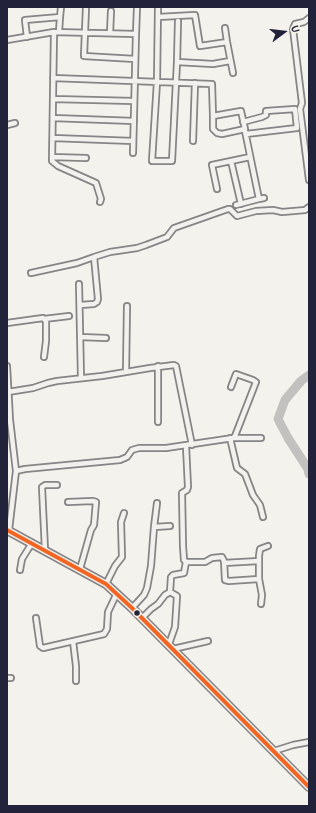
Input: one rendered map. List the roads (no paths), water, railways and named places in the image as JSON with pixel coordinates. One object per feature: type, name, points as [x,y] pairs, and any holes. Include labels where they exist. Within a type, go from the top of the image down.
[{"type":"main road","points":[[8,530],[106,584],[117,593],[309,787]]},
{"type":"street","points":[[61,7],[56,32],[53,78],[52,161],[58,166],[96,184],[101,199],[100,202]]},
{"type":"street","points":[[86,7],[84,56],[135,59]]},
{"type":"street","points":[[133,153],[137,7]]},
{"type":"street","points":[[158,7],[157,82],[152,160],[172,161],[178,21]]},
{"type":"street","points":[[110,33],[111,11]]},
{"type":"street","points":[[158,17],[195,15],[200,46],[227,42]]},
{"type":"street","points":[[27,36],[25,20],[60,17]]},
{"type":"street","points":[[309,18],[304,22],[295,24],[293,29],[302,103],[300,109],[309,180]]},
{"type":"street","points":[[225,28],[233,73]]},
{"type":"street","points":[[7,40],[56,32],[136,34]]},
{"type":"street","points":[[177,62],[213,64],[230,61]]},
{"type":"street","points":[[53,78],[212,84],[213,130],[217,133],[222,134],[297,128],[295,109],[266,111],[266,115],[262,117],[243,122]]},
{"type":"street","points":[[193,141],[194,83]]},
{"type":"street","points":[[53,99],[134,102]]},
{"type":"street","points":[[213,116],[242,111],[250,156],[262,199],[236,205]]},
{"type":"street","points":[[53,118],[134,121]]},
{"type":"street","points":[[7,125],[15,123]]},
{"type":"street","points":[[53,138],[133,141]]},
{"type":"street","points":[[217,189],[212,165],[250,156]]},
{"type":"street","points":[[52,157],[86,158]]},
{"type":"street","points":[[231,161],[241,204]]},
{"type":"street","points":[[31,273],[77,263],[110,252],[137,248],[167,238],[174,228],[228,209],[230,209],[236,216],[256,211],[273,210],[294,212],[305,210],[309,207]]},
{"type":"street","points":[[80,305],[94,304],[98,299],[94,257]]},
{"type":"street","points":[[79,284],[81,378]]},
{"type":"street","points":[[126,372],[127,306]]},
{"type":"street","points":[[7,323],[69,316]]},
{"type":"street","points":[[44,319],[46,322],[44,358]]},
{"type":"street","points":[[80,337],[106,338]]},
{"type":"street","points":[[8,392],[33,388],[48,383],[172,364],[176,366],[192,445]]},
{"type":"street","points":[[7,366],[7,387],[16,471],[8,530]]},
{"type":"street","points":[[158,366],[158,422]]},
{"type":"street","points":[[231,387],[236,374],[256,382],[235,436],[232,438]]},
{"type":"street","points":[[232,438],[237,468],[245,474],[253,495],[260,505],[263,517]]},
{"type":"street","points":[[16,471],[120,460],[127,457],[132,450],[139,448],[186,446],[232,438],[261,438]]},
{"type":"street","points":[[142,618],[170,592],[172,576],[184,573],[186,562],[184,559],[183,546],[182,492],[187,490],[188,487],[186,446]]},
{"type":"street","points":[[45,550],[42,487],[57,484]]},
{"type":"street","points":[[68,502],[96,502],[94,525],[91,530],[80,569]]},
{"type":"street","points":[[132,608],[144,595],[147,588],[151,566],[156,503]]},
{"type":"street","points":[[106,584],[115,566],[122,557],[122,522],[124,513]]},
{"type":"street","points":[[154,527],[170,526]]},
{"type":"street","points":[[20,570],[22,559],[32,542]]},
{"type":"street","points":[[261,604],[262,595],[258,561],[260,549],[268,546]]},
{"type":"street","points":[[186,562],[205,562],[212,558],[222,557],[224,563],[225,580],[259,579]]},
{"type":"street","points":[[224,563],[258,561]]},
{"type":"street","points":[[170,592],[177,596],[175,627],[171,647],[208,640]]},
{"type":"street","points":[[36,618],[41,647],[102,634],[107,629],[108,612],[117,593]]},
{"type":"street","points":[[73,641],[76,680]]},
{"type":"street","points":[[274,751],[309,742]]},
{"type":"waterway","points":[[309,375],[301,381],[285,400],[278,419],[288,438],[308,469],[309,474]]}]
